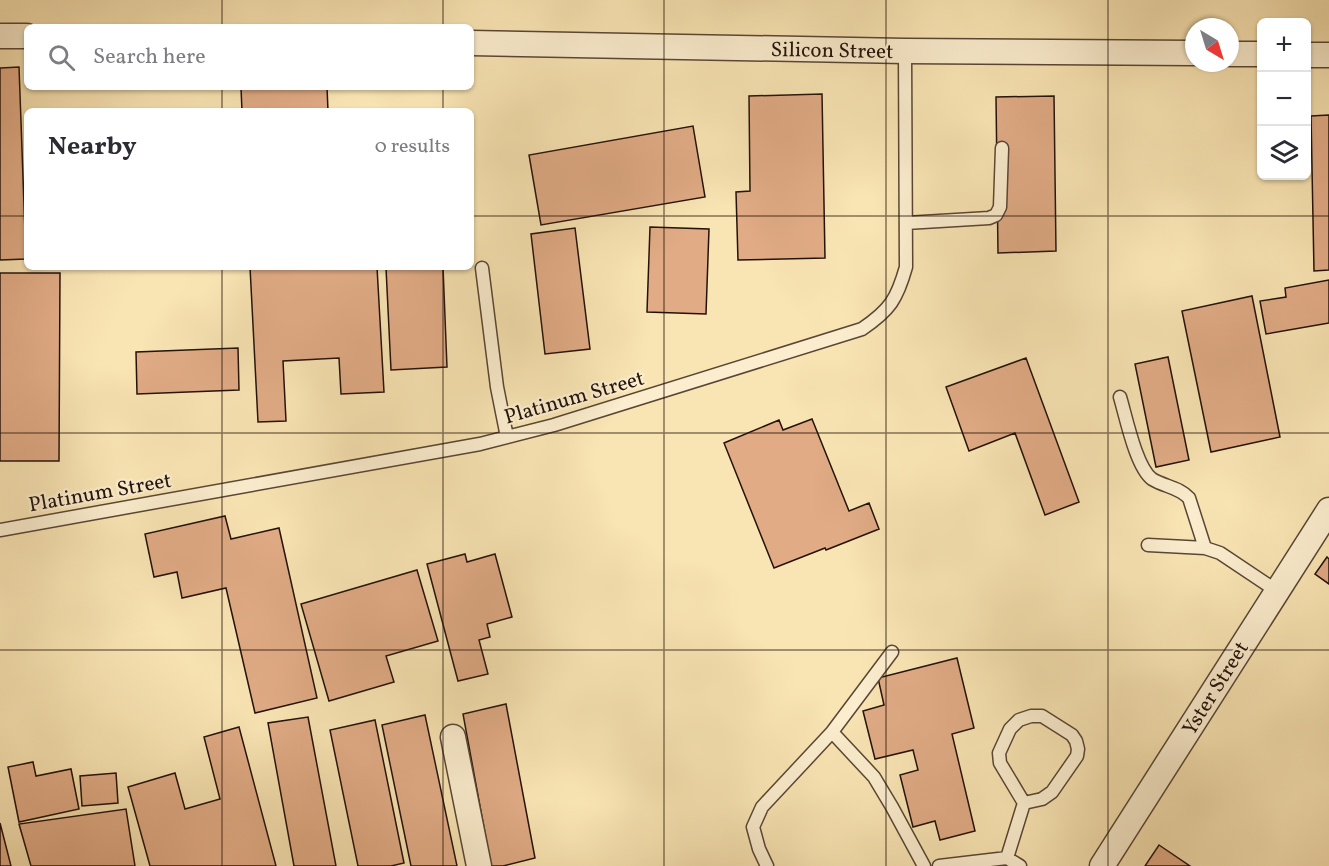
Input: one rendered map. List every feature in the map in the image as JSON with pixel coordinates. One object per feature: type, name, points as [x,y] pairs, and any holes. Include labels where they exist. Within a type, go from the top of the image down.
[{"type":"street","points":[[0,36],[24,36]]},
{"type":"street","name":"Silicon Street","points":[[474,44],[1185,54]]},
{"type":"street","points":[[1239,54],[1257,54]]},
{"type":"street","points":[[1311,55],[1329,55]]},
{"type":"street","name":"Yster Street","points":[[1102,866],[1329,510]]},
{"type":"street","points":[[453,737],[479,866]]},
{"type":"lane","name":"Platinum Street","points":[[0,530],[480,444],[554,425],[862,329],[880,316],[892,303],[901,285],[906,267],[905,51]]},
{"type":"lane","points":[[906,223],[989,218],[996,215],[1000,207],[1002,148]]},
{"type":"lane","points":[[482,268],[497,387],[507,437]]},
{"type":"lane","points":[[1120,397],[1142,468],[1158,483],[1184,492],[1189,498],[1205,548]]},
{"type":"lane","points":[[1148,545],[1205,548],[1220,553],[1277,591]]},
{"type":"lane","points":[[767,866],[753,827],[762,807],[831,732],[892,652]]},
{"type":"lane","points":[[1007,858],[1024,803],[1000,763],[999,753],[1010,729],[1019,720],[1031,716],[1042,716],[1072,735],[1078,749],[1077,756],[1052,792],[1042,799],[1024,803]]},
{"type":"lane","points":[[831,732],[874,777],[924,866]]},
{"type":"lane","points":[[939,866],[1007,858],[1020,866]]},
{"type":"building","points":[[19,67],[24,259],[0,260],[0,68]]},
{"type":"building","points":[[241,90],[327,90],[328,108],[242,108]]},
{"type":"building","points":[[822,94],[825,258],[738,260],[736,192],[750,191],[749,96]]},
{"type":"building","points":[[1054,96],[1056,251],[998,253],[996,97]]},
{"type":"building","points":[[1329,115],[1329,270],[1314,271],[1311,116]]},
{"type":"building","points":[[693,126],[705,197],[541,225],[529,155]]},
{"type":"building","points":[[650,227],[709,229],[706,314],[647,312]]},
{"type":"building","points":[[575,228],[590,349],[545,354],[531,234]]},
{"type":"building","points":[[250,270],[377,270],[384,392],[341,394],[339,358],[283,361],[286,421],[258,422]]},
{"type":"building","points":[[386,270],[443,270],[447,367],[391,370]]},
{"type":"building","points":[[0,273],[60,273],[59,461],[0,461]]},
{"type":"building","points":[[1329,280],[1329,323],[1266,334],[1260,301],[1286,297],[1285,288]]},
{"type":"building","points":[[1252,296],[1280,437],[1211,452],[1182,311]]},
{"type":"building","points":[[238,348],[239,390],[137,394],[136,352]]},
{"type":"building","points":[[1168,357],[1189,460],[1156,467],[1135,364]]},
{"type":"building","points":[[1026,358],[1079,502],[1045,515],[1015,433],[969,451],[946,387]]},
{"type":"building","points":[[812,419],[849,511],[869,503],[879,529],[774,568],[724,443],[779,420],[783,430]]},
{"type":"building","points":[[225,516],[231,539],[279,528],[317,698],[255,713],[226,588],[182,598],[177,572],[154,577],[145,534]]},
{"type":"building","points":[[465,554],[467,562],[495,554],[512,617],[487,624],[490,637],[479,640],[488,674],[458,681],[427,564]]},
{"type":"building","points":[[1327,557],[1329,559],[1329,584],[1315,574]]},
{"type":"building","points":[[417,570],[438,641],[386,656],[394,682],[329,701],[301,604]]},
{"type":"building","points":[[957,658],[974,728],[952,734],[975,831],[940,840],[935,821],[913,827],[900,775],[918,770],[913,750],[875,759],[863,711],[884,705],[878,678]]},
{"type":"building","points":[[506,704],[535,858],[503,866],[491,866],[463,714]]},
{"type":"building","points":[[425,715],[457,866],[411,866],[382,725]]},
{"type":"building","points":[[308,717],[336,866],[294,866],[268,723]]},
{"type":"building","points":[[375,720],[404,863],[391,866],[358,866],[330,730]]},
{"type":"building","points":[[239,727],[276,866],[150,866],[128,787],[175,773],[185,809],[220,799],[204,737]]},
{"type":"building","points":[[33,762],[36,776],[71,769],[79,809],[19,822],[8,767]]},
{"type":"building","points":[[116,773],[118,803],[82,806],[80,776]]},
{"type":"building","points":[[126,809],[135,866],[31,866],[19,824]]},
{"type":"building","points":[[0,823],[11,866],[0,866]]},
{"type":"building","points":[[1159,845],[1190,866],[1145,866]]}]
